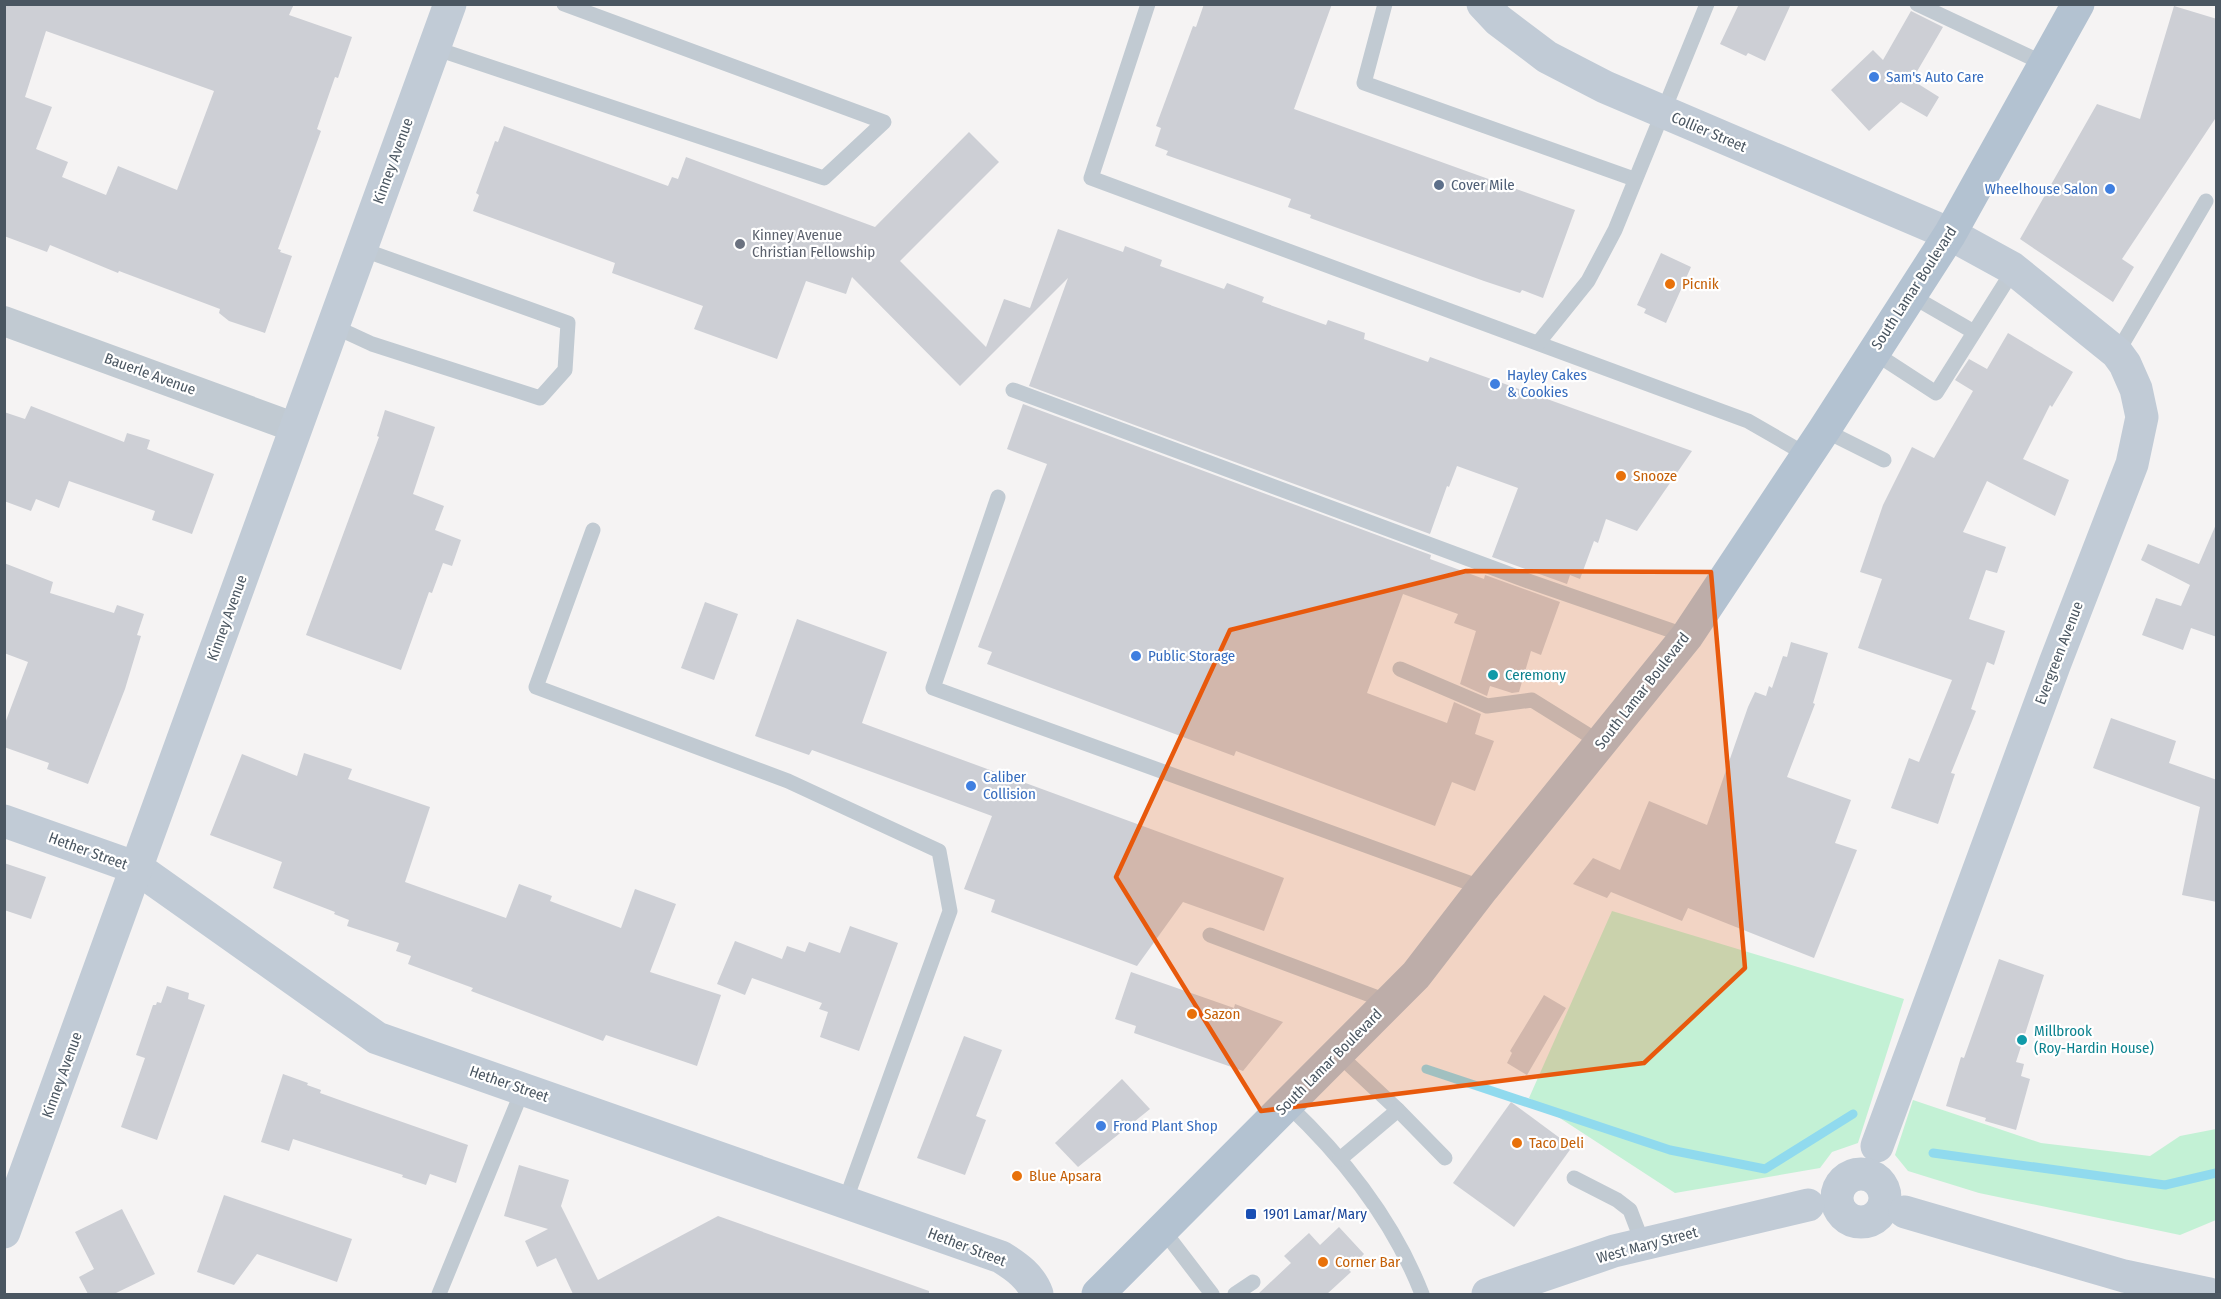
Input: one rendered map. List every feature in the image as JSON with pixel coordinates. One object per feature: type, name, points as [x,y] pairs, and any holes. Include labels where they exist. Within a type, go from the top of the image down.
[{"type":"main road","name":"South Lamar Boulevard","points":[[1098,1294],[1416,975],[1686,636],[1816,442],[1950,234],[2078,4]]},
{"type":"street","name":"Kinney Avenue","points":[[4,1232],[450,4]]},
{"type":"street","name":"Collier Street","points":[[1495,10],[1547,57],[1605,87],[1950,234]]},
{"type":"street","name":"Evergreen Avenue","points":[[1861,1198],[1877,1146],[2051,673],[2132,464],[2142,417],[2136,389],[2125,364],[2117,353],[2014,269],[1950,234]]},
{"type":"street","name":"Bauerle Avenue","points":[[4,321],[296,428]]},
{"type":"street","name":"Hether Street","points":[[4,821],[137,868],[377,1038],[1001,1257],[1019,1268],[1037,1294]]},
{"type":"street","name":"West Mary Street","points":[[1488,1294],[1614,1251],[1861,1198],[2124,1276],[2209,1294]]},
{"type":"lane","points":[[434,48],[824,178],[884,122],[564,4]]},
{"type":"lane","points":[[1148,4],[1091,178],[1748,421],[1884,460]]},
{"type":"lane","points":[[1385,4],[1364,83],[1634,179]]},
{"type":"lane","points":[[1538,343],[1588,281],[1615,231],[1634,179],[1707,4]]},
{"type":"lane","points":[[1917,4],[2045,64]]},
{"type":"lane","points":[[2117,353],[2206,201]]},
{"type":"lane","points":[[333,326],[372,344],[540,398],[565,370],[568,323],[361,249]]},
{"type":"lane","points":[[1873,352],[1936,393],[2014,269]]},
{"type":"lane","points":[[1910,296],[1974,332]]},
{"type":"lane","points":[[1013,390],[1531,582],[1686,636]]},
{"type":"lane","points":[[998,497],[933,688],[1483,888]]},
{"type":"lane","points":[[593,530],[536,687],[788,781],[939,851],[950,911],[845,1202]]},
{"type":"lane","points":[[1400,669],[1487,706],[1532,700],[1600,743]]},
{"type":"lane","points":[[1210,935],[1389,1002]]},
{"type":"lane","points":[[1338,1054],[1445,1158]]},
{"type":"lane","points":[[439,1294],[523,1089]]},
{"type":"lane","points":[[1288,1105],[1319,1134],[1379,1211],[1407,1258],[1422,1294]]},
{"type":"lane","points":[[1340,1159],[1398,1110]]},
{"type":"lane","points":[[1574,1178],[1617,1200],[1630,1210],[1643,1244]]},
{"type":"lane","points":[[1163,1230],[1212,1294]]},
{"type":"lane","points":[[1235,1294],[1253,1282]]},
{"type":"highlighted area","points":[[1466,571],[1711,572],[1745,968],[1644,1063],[1261,1111],[1116,877],[1230,630]]},
{"type":"green space","points":[[1612,911],[1904,999],[1858,1143],[1832,1152],[1820,1168],[1675,1193],[1529,1098]]},
{"type":"green space","points":[[1913,1100],[2041,1143],[2150,1156],[2180,1136],[2216,1129],[2216,1220],[2180,1235],[1979,1193],[1908,1171],[1895,1155]]},
{"type":"building","points":[[4,4],[294,4],[289,15],[352,37],[338,78],[335,77],[317,129],[321,131],[278,249],[292,256],[265,333],[229,321],[219,313],[220,309],[119,271],[118,273],[50,245],[47,252],[4,236]],"holes":[[[46,31],[214,91],[177,190],[118,166],[106,195],[62,177],[68,162],[36,149],[52,107],[25,97]]]},
{"type":"building","points":[[1204,4],[1332,4],[1294,109],[1575,210],[1543,298],[1522,290],[1520,293],[1484,281],[1310,218],[1311,215],[1288,207],[1291,199],[1166,155],[1168,151],[1155,146],[1161,128],[1156,126],[1193,26],[1196,27]]},
{"type":"building","points":[[1739,4],[1791,4],[1765,61],[1748,53],[1746,56],[1720,44]]},
{"type":"building","points":[[2174,6],[2217,19],[2217,116],[2122,259],[2134,267],[2113,302],[2020,239],[2097,104],[2140,119]]},
{"type":"building","name":"Sam's Auto Care","points":[[1911,11],[1943,27],[1912,80],[1939,97],[1927,117],[1901,102],[1869,131],[1831,90],[1873,50],[1883,60]]},
{"type":"building","points":[[504,126],[668,186],[672,177],[678,179],[686,157],[875,227],[969,132],[999,162],[900,261],[986,347],[1004,299],[1030,308],[1058,229],[1123,252],[1125,246],[1162,260],[1160,266],[1224,289],[1227,283],[1264,297],[1262,302],[1326,325],[1328,320],[1365,333],[1364,339],[1428,362],[1430,357],[1692,451],[1637,531],[1606,519],[1598,543],[1594,541],[1580,579],[1570,575],[1567,584],[1492,557],[1518,488],[1457,466],[1449,487],[1447,486],[1430,534],[1029,386],[1068,278],[960,386],[852,277],[846,294],[806,281],[777,359],[694,329],[703,306],[612,273],[615,263],[473,211],[479,195],[476,193],[495,141],[498,142]]},
{"type":"building","points":[[1661,253],[1691,267],[1666,323],[1644,313],[1646,309],[1637,305]]},
{"type":"building","points":[[2008,333],[2073,372],[2052,407],[2050,405],[2023,459],[2069,480],[2055,516],[1987,481],[1963,532],[2006,547],[1997,573],[1986,570],[1969,619],[2005,631],[1994,665],[1987,662],[1971,709],[1976,711],[1951,773],[1955,774],[1938,824],[1891,808],[1909,758],[1919,762],[1952,680],[1858,648],[1882,579],[1860,572],[1883,505],[1912,447],[1934,458],[1973,391],[1955,380],[1969,359],[1987,369]]},
{"type":"building","name":"Public Storage","points":[[1023,404],[1431,555],[1430,559],[1484,579],[1485,575],[1560,602],[1541,655],[1531,651],[1519,692],[1512,693],[1490,686],[1487,696],[1460,684],[1476,631],[1454,623],[1458,614],[1403,594],[1367,693],[1447,723],[1454,702],[1481,714],[1475,734],[1494,741],[1475,791],[1452,782],[1435,826],[1236,751],[1234,756],[987,664],[992,652],[978,647],[1047,464],[1007,449]]},
{"type":"building","points":[[31,406],[124,442],[127,433],[150,440],[147,449],[214,474],[192,534],[152,520],[155,511],[69,481],[59,508],[36,499],[31,511],[4,501],[4,412],[25,419]]},
{"type":"building","points":[[385,410],[435,427],[413,494],[444,506],[435,530],[461,540],[452,566],[443,563],[432,593],[429,592],[401,670],[306,635],[379,437],[377,436]]},
{"type":"building","points":[[2217,522],[2217,637],[2191,628],[2183,650],[2142,635],[2156,598],[2181,606],[2190,585],[2141,560],[2148,544],[2199,564]]},
{"type":"building","points":[[4,563],[53,582],[50,593],[114,613],[117,605],[144,614],[137,635],[141,636],[125,689],[88,784],[47,769],[49,763],[4,747],[4,726],[28,662],[4,653]]},
{"type":"building","points":[[705,602],[738,614],[714,680],[681,668]]},
{"type":"building","name":"Caliber Collision","points":[[797,619],[887,652],[862,723],[1284,878],[1264,931],[1183,902],[1137,966],[991,912],[995,900],[964,889],[992,816],[812,750],[809,755],[755,736]]},
{"type":"building","points":[[1791,642],[1828,653],[1813,703],[1815,704],[1787,777],[1851,800],[1835,843],[1857,850],[1814,958],[1688,908],[1682,921],[1611,892],[1607,898],[1573,884],[1593,858],[1620,870],[1649,801],[1707,825],[1748,707],[1755,692],[1766,696],[1769,686],[1772,688],[1783,656],[1787,657]]},
{"type":"building","points":[[2111,718],[2176,741],[2169,763],[2217,780],[2217,902],[2182,895],[2200,807],[2093,768]]},
{"type":"building","points":[[304,753],[352,769],[348,779],[430,807],[405,882],[506,918],[519,884],[552,896],[550,901],[621,928],[635,889],[676,904],[650,972],[721,995],[697,1066],[606,1035],[603,1041],[471,991],[473,988],[408,964],[411,956],[396,951],[399,943],[347,926],[349,920],[334,914],[335,912],[273,888],[282,862],[210,835],[242,754],[297,776]]},
{"type":"building","points":[[4,863],[46,877],[31,919],[4,910]]},
{"type":"building","points":[[850,926],[898,943],[859,1051],[820,1037],[828,1012],[819,1009],[822,1003],[752,978],[745,995],[717,984],[735,941],[782,959],[787,946],[805,952],[809,942],[840,953]]},
{"type":"building","points":[[1999,959],[2044,975],[2016,1062],[2024,1064],[2021,1076],[2030,1079],[2016,1130],[1946,1106],[1961,1057],[1964,1058]]},
{"type":"building","points":[[1131,972],[1234,1008],[1235,1004],[1283,1022],[1243,1071],[1134,1033],[1136,1026],[1115,1019]]},
{"type":"building","points":[[167,986],[189,993],[188,999],[205,1005],[157,1140],[121,1127],[145,1058],[136,1055],[153,1005],[157,1002],[161,1003]]},
{"type":"building","points":[[1544,995],[1566,1008],[1527,1075],[1507,1063],[1512,1053],[1510,1051]]},
{"type":"building","points":[[964,1036],[1002,1050],[976,1116],[986,1120],[965,1175],[917,1158]]},
{"type":"building","points":[[283,1074],[308,1083],[307,1085],[321,1090],[320,1093],[468,1145],[456,1183],[430,1174],[426,1185],[402,1177],[403,1175],[293,1139],[289,1151],[261,1142]]},
{"type":"building","name":"Frond Plant Shop","points":[[1122,1079],[1150,1109],[1078,1167],[1055,1143]]},
{"type":"building","points":[[1511,1102],[1572,1147],[1514,1227],[1453,1183]]},
{"type":"building","points":[[519,1165],[569,1180],[561,1206],[598,1280],[718,1216],[929,1291],[929,1294],[573,1294],[556,1258],[537,1267],[525,1241],[548,1229],[504,1216]]},
{"type":"building","points":[[224,1195],[352,1239],[337,1282],[257,1254],[234,1285],[197,1272]]},
{"type":"building","points":[[122,1209],[155,1274],[114,1294],[88,1294],[79,1277],[94,1269],[75,1232]]},
{"type":"building","name":"Corner Bar","points":[[1339,1227],[1364,1254],[1349,1270],[1351,1272],[1327,1294],[1258,1294],[1291,1263],[1284,1256],[1309,1233],[1320,1245]]},
{"type":"waterway","points":[[1426,1069],[1670,1150],[1765,1169],[1853,1114]]},
{"type":"waterway","points":[[1933,1153],[2165,1185],[2216,1173]]},
{"type":"place","name":"Sam's Auto Care","points":[[1874,77]]},
{"type":"place","name":"Cover Mile","points":[[1439,185]]},
{"type":"place","name":"Wheelhouse Salon","points":[[2110,189]]},
{"type":"place","name":"Kinney Avenue Christian Fellowship","points":[[740,244]]},
{"type":"place","name":"Picnik","points":[[1670,284]]},
{"type":"place","name":"Hayley Cakes & Cookies","points":[[1495,384]]},
{"type":"place","name":"Snooze","points":[[1621,476]]},
{"type":"place","name":"Public Storage","points":[[1136,656]]},
{"type":"place","name":"Ceremony","points":[[1493,675]]},
{"type":"place","name":"Caliber Collision","points":[[971,786]]},
{"type":"place","name":"Sazon","points":[[1192,1014]]},
{"type":"place","name":"Millbrook (Roy-Hardin House)","points":[[2022,1040]]},
{"type":"place","name":"Frond Plant Shop","points":[[1101,1126]]},
{"type":"place","name":"Taco Deli","points":[[1517,1143]]},
{"type":"place","name":"Blue Apsara","points":[[1017,1176]]},
{"type":"place","name":"1901 Lamar/Mary","points":[[1251,1214]]},
{"type":"place","name":"Corner Bar","points":[[1323,1262]]}]
